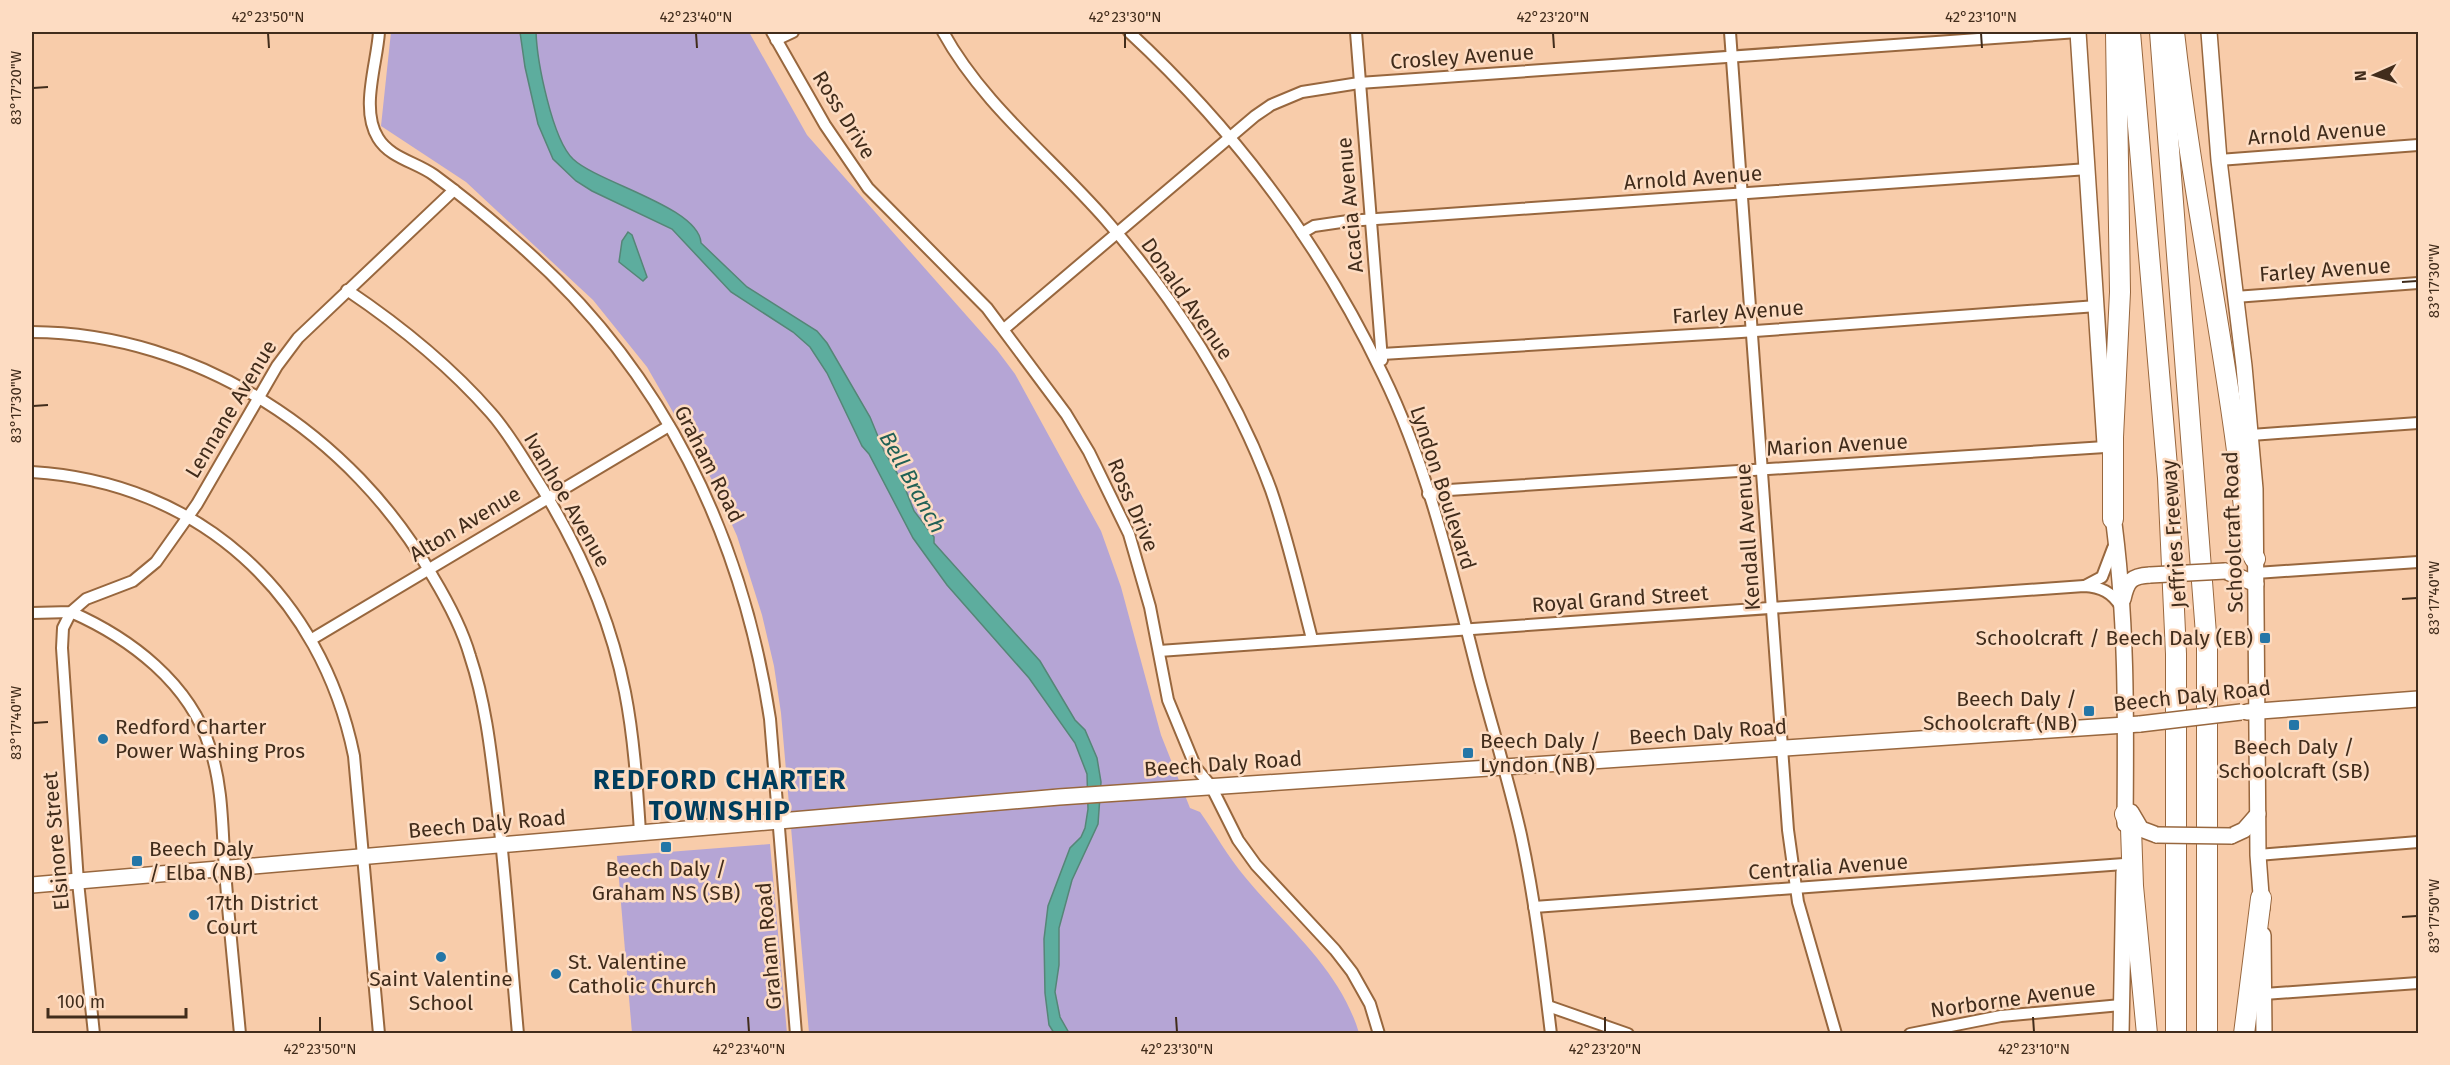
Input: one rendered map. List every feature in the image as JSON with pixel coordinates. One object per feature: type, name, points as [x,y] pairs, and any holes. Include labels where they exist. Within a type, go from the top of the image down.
[{"type":"highway","points":[[2113,519],[2113,437],[2120,292],[2116,32]]},
{"type":"highway","name":"Jeffries Freeway","points":[[2130,32],[2168,478],[2175,630],[2176,1034]]},
{"type":"highway","name":"Jeffries Freeway","points":[[2160,32],[2207,647],[2207,1034]]},
{"type":"highway","points":[[2174,32],[2188,148],[2216,308],[2248,546],[2256,572]]},
{"type":"highway","points":[[2125,806],[2131,828],[2133,886],[2147,1034]]},
{"type":"highway","points":[[2244,1034],[2261,898]]},
{"type":"main road","points":[[2078,32],[2105,447],[2133,725],[2125,806],[2121,1034]]},
{"type":"main road","name":"Schoolcraft Road","points":[[2209,32],[2219,160],[2251,435],[2256,572],[2249,711],[2258,814],[2264,1034]]},
{"type":"main road","points":[[2121,608],[2126,583],[2130,579],[2150,575],[2225,571],[2256,572]]},
{"type":"main road","name":"Beech Daly Road","points":[[32,885],[501,843],[1123,792],[2133,725],[2249,711],[2418,699]]},
{"type":"main road","points":[[2125,806],[2141,829],[2157,835],[2231,836],[2244,830],[2258,814]]},
{"type":"street","name":"Graham Road","points":[[379,32],[370,108],[372,126],[377,137],[390,152],[431,173],[454,190],[522,247],[557,281],[624,358],[669,426],[716,518],[747,604],[770,719],[796,1034]]},
{"type":"street","points":[[774,36],[793,32]]},
{"type":"street","name":"Donald Avenue","points":[[943,32],[964,66],[991,100],[1067,177],[1117,234],[1162,290],[1201,348],[1248,437],[1271,491],[1289,547],[1312,639]]},
{"type":"street","name":"Lyndon Boulevard","points":[[1129,32],[1167,66],[1232,136],[1302,233],[1340,294],[1384,375],[1428,494],[1467,629],[1521,833],[1534,907],[1551,1034]]},
{"type":"street","name":"Acacia Avenue","points":[[1356,32],[1384,375]]},
{"type":"street","name":"Kendall Avenue","points":[[1730,32],[1795,888],[1836,1034]]},
{"type":"street","name":"Crosley Avenue","points":[[1004,329],[1255,116],[1286,97],[1320,87],[2078,32]]},
{"type":"street","name":"Ross Drive","points":[[774,36],[825,125],[868,188],[905,228],[968,287],[1004,329],[1066,414],[1115,505],[1136,556],[1159,651],[1168,700],[1196,768],[1211,786],[1238,840],[1256,865],[1335,950],[1352,972],[1370,1004],[1379,1034]]},
{"type":"street","name":"Arnold Avenue","points":[[2219,160],[2418,145]]},
{"type":"street","name":"Arnold Avenue","points":[[1302,233],[1314,226],[1334,222],[2088,169]]},
{"type":"street","name":"Lennane Avenue","points":[[71,612],[86,599],[119,588],[145,572],[166,550],[258,398],[298,338],[454,190]]},
{"type":"street","name":"Farley Avenue","points":[[2235,297],[2418,283]]},
{"type":"street","name":"Ivanhoe Avenue","points":[[347,290],[406,332],[477,398],[504,428],[549,497],[588,570],[609,630],[627,703],[640,832]]},
{"type":"street","name":"Farley Avenue","points":[[1382,354],[2097,306]]},
{"type":"street","points":[[32,332],[84,336],[160,353],[215,375],[258,398],[302,426],[354,472],[396,519],[429,568],[458,625],[477,680],[489,739],[518,1034]]},
{"type":"street","points":[[2251,435],[2418,423]]},
{"type":"street","name":"Alton Avenue","points":[[312,639],[669,426]]},
{"type":"street","name":"Marion Avenue","points":[[1428,494],[1449,490],[2105,447]]},
{"type":"street","points":[[32,471],[71,476],[111,485],[173,508],[224,541],[258,571],[288,605],[312,639],[331,678],[348,728],[358,785],[379,1034]]},
{"type":"street","points":[[2084,586],[2102,577],[2111,560],[2114,542]]},
{"type":"street","points":[[2256,572],[2418,562]]},
{"type":"street","name":"Royal Grand Street","points":[[1159,651],[2084,586],[2105,591],[2115,597],[2121,608]]},
{"type":"street","points":[[32,613],[71,612],[109,630],[140,652],[168,678],[192,711],[210,747],[222,811],[240,1034]]},
{"type":"street","name":"Elsinore Street","points":[[71,612],[63,628],[62,648],[78,882],[94,1034]]},
{"type":"street","points":[[2258,855],[2418,842]]},
{"type":"street","name":"Centralia Avenue","points":[[1534,907],[2124,864]]},
{"type":"street","points":[[2264,994],[2418,983]]},
{"type":"street","name":"Norborne Avenue","points":[[1910,1034],[2001,1016],[2121,1005]]},
{"type":"street","points":[[1548,1006],[1628,1034]]},
{"type":"shaded area","points":[[391,32],[749,32],[807,135],[997,350],[1015,374],[1101,531],[1121,587],[1161,735],[1190,808],[1200,812],[1239,869],[1325,969],[1339,989],[1359,1033],[809,1033],[781,713],[774,666],[762,615],[737,536],[712,480],[647,367],[593,300],[466,182],[381,126]]},
{"type":"shaded area","points":[[770,844],[787,1033],[632,1033],[617,856]]},
{"type":"water","name":"Bell Branch","points":[[520,32],[536,32],[539,61],[552,118],[565,149],[573,159],[586,168],[646,196],[684,218],[696,230],[701,243],[747,287],[817,331],[827,343],[870,417],[884,451],[903,483],[914,511],[934,537],[934,543],[1040,661],[1075,720],[1085,730],[1097,758],[1101,782],[1098,824],[1072,880],[1059,928],[1059,965],[1055,992],[1060,1017],[1069,1033],[1054,1033],[1049,1025],[1045,993],[1044,939],[1048,906],[1070,848],[1081,837],[1085,828],[1088,809],[1087,774],[1075,743],[1029,678],[947,585],[913,538],[869,454],[862,446],[827,373],[810,347],[793,332],[731,292],[672,229],[592,191],[576,181],[553,159],[538,124],[525,67]]},
{"type":"water","points":[[628,232],[632,235],[647,277],[643,281],[619,262],[622,241]]},
{"type":"place","name":"Schoolcraft / Beech Daly (EB)","points":[[2265,638]]},
{"type":"place","name":"Beech Daly / Schoolcraft (NB)","points":[[2089,711]]},
{"type":"place","name":"Beech Daly / Schoolcraft (SB)","points":[[2294,725]]},
{"type":"place","name":"Redford Charter Power Washing Pros","points":[[103,739]]},
{"type":"place","name":"Beech Daly / Lyndon (NB)","points":[[1468,753]]},
{"type":"place","name":"Beech Daly / Graham NS (SB)","points":[[666,847]]},
{"type":"place","name":"Beech Daly / Elba (NB)","points":[[137,861]]},
{"type":"place","name":"17th District Court","points":[[194,915]]},
{"type":"place","name":"Saint Valentine School","points":[[441,957]]},
{"type":"place","name":"St. Valentine Catholic Church","points":[[556,974]]},
{"type":"district","name":"REDFORD CHARTER TOWNSHIP","points":[[720,796]]}]
